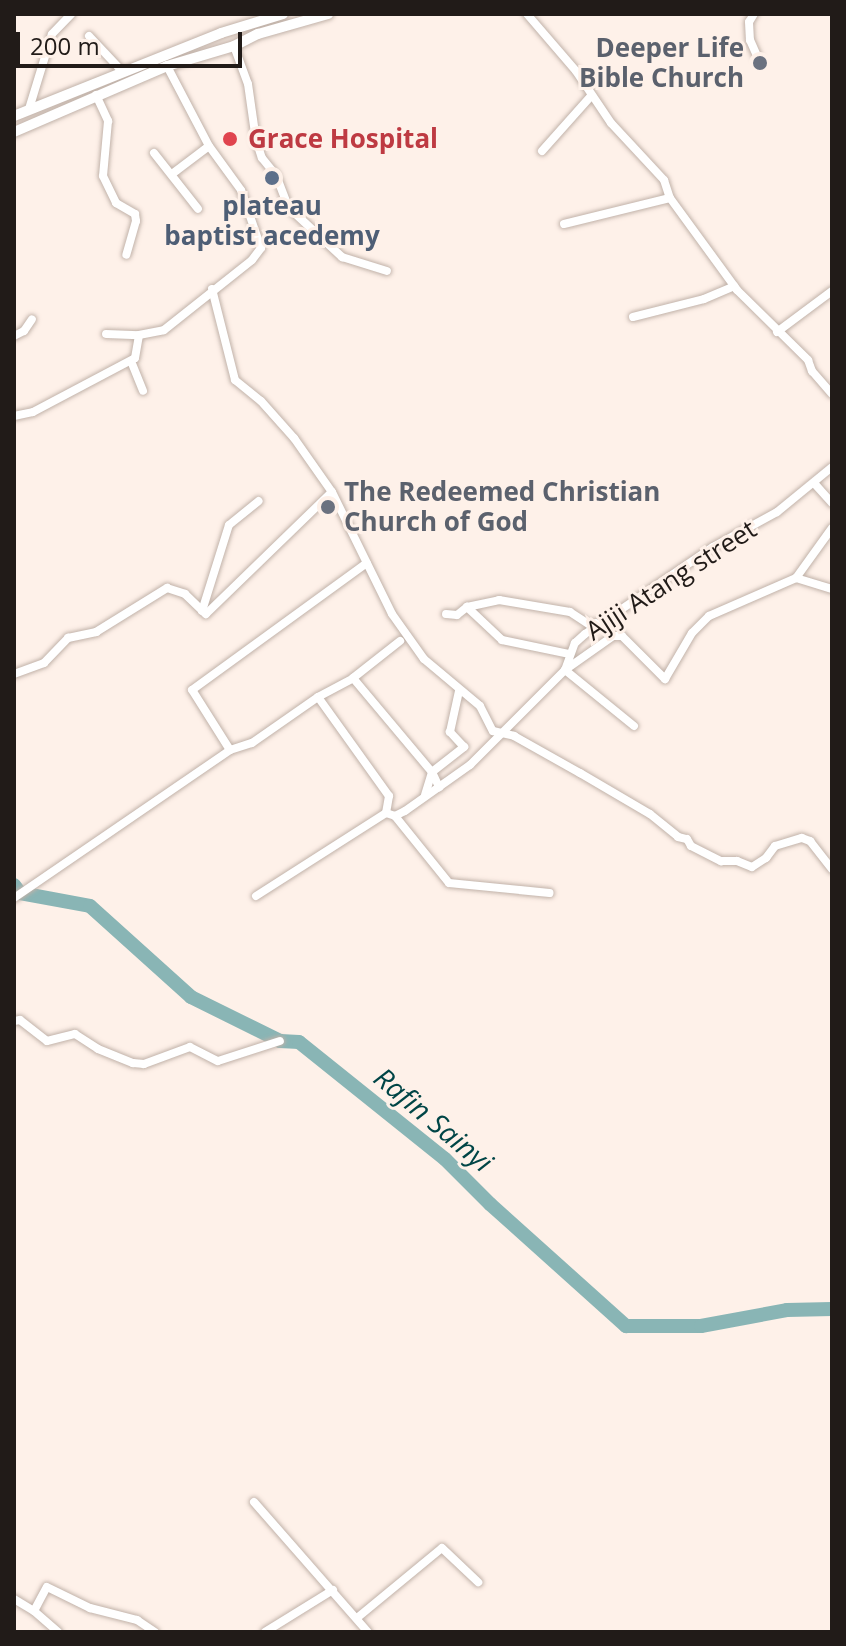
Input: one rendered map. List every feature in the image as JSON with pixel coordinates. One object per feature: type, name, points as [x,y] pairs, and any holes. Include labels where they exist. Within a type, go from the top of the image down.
[{"type":"main road","points":[[14,116],[266,16],[283,14]]},
{"type":"main road","points":[[14,132],[167,66],[234,46],[258,34],[328,14]]},
{"type":"street","points":[[29,109],[52,34],[71,14]]},
{"type":"street","points":[[527,14],[576,71],[591,96],[664,180],[670,198],[734,286],[808,360],[812,371],[832,394]]},
{"type":"street","points":[[754,14],[749,22],[750,40],[759,60]]},
{"type":"street","points":[[89,36],[122,71]]},
{"type":"street","points":[[234,46],[248,84],[256,140],[262,158],[276,175],[288,207],[342,257],[387,271]]},
{"type":"street","points":[[106,334],[139,335],[164,330],[252,260],[261,248],[241,190],[209,146],[167,66]]},
{"type":"street","points":[[96,95],[108,121],[103,176],[116,203],[135,214],[136,221],[126,255]]},
{"type":"street","points":[[542,151],[591,96]]},
{"type":"street","points":[[172,174],[209,146]]},
{"type":"street","points":[[154,153],[198,209]]},
{"type":"street","points":[[564,224],[670,198]]},
{"type":"street","points":[[633,317],[704,299],[734,286]]},
{"type":"street","points":[[212,289],[235,380],[261,401],[332,492],[392,614],[424,659],[480,706],[493,731],[503,732],[580,773],[650,814],[678,837],[687,839],[691,846],[721,861],[737,861],[752,867],[766,858],[775,846],[802,838],[810,841],[832,869]]},
{"type":"street","points":[[777,332],[832,291]]},
{"type":"street","points":[[14,336],[24,331],[32,319]]},
{"type":"street","points":[[14,416],[33,412],[131,361],[138,354],[136,339],[139,335]]},
{"type":"street","points":[[131,361],[143,391]]},
{"type":"street","name":"Ajiji Atang street","points":[[565,670],[569,654],[585,634],[713,547],[777,512],[832,467]]},
{"type":"street","points":[[814,483],[832,503]]},
{"type":"street","points":[[14,674],[44,663],[68,638],[96,632],[167,588],[185,594],[206,614],[220,604],[332,492]]},
{"type":"street","points":[[202,611],[229,525],[259,501]]},
{"type":"street","points":[[256,896],[439,787],[470,765],[565,670],[613,636],[622,636],[665,679],[692,633],[709,616],[796,578],[832,528]]},
{"type":"street","points":[[230,750],[192,690],[367,563]]},
{"type":"street","points":[[796,578],[832,589]]},
{"type":"street","points":[[446,614],[457,615],[467,607],[499,600],[570,612],[590,625],[609,619]]},
{"type":"street","points":[[467,607],[502,640],[569,654]]},
{"type":"street","points":[[14,898],[230,750],[252,743],[318,697],[353,678],[400,641]]},
{"type":"street","points":[[565,670],[634,726]]},
{"type":"street","points":[[353,678],[432,772],[439,787]]},
{"type":"street","points":[[424,795],[432,772],[464,747],[450,732],[459,691]]},
{"type":"street","points":[[318,697],[389,796],[391,815],[449,883],[550,893]]},
{"type":"street","points":[[14,1021],[20,1020],[47,1041],[75,1034],[98,1049],[133,1063],[144,1064],[190,1047],[218,1061],[280,1041]]},
{"type":"street","points":[[254,1502],[368,1632]]},
{"type":"street","points":[[357,1618],[442,1548],[478,1582]]},
{"type":"street","points":[[34,1611],[47,1587],[90,1608],[137,1620],[155,1632]]},
{"type":"street","points":[[265,1632],[333,1590]]},
{"type":"street","points":[[14,1599],[34,1611],[58,1632]]},
{"type":"waterway","name":"Rafin Sainyi","points":[[14,885],[20,893],[90,906],[191,997],[280,1041],[299,1042],[445,1159],[490,1204],[626,1326],[701,1326],[787,1310],[832,1309]]},
{"type":"place","name":"Deeper Life Bible Church","points":[[760,63]]},
{"type":"place","name":"Grace Hospital","points":[[230,139]]},
{"type":"place","name":"plateau baptist acedemy","points":[[272,178]]},
{"type":"place","name":"The Redeemed Christian Church of God","points":[[328,507]]}]
